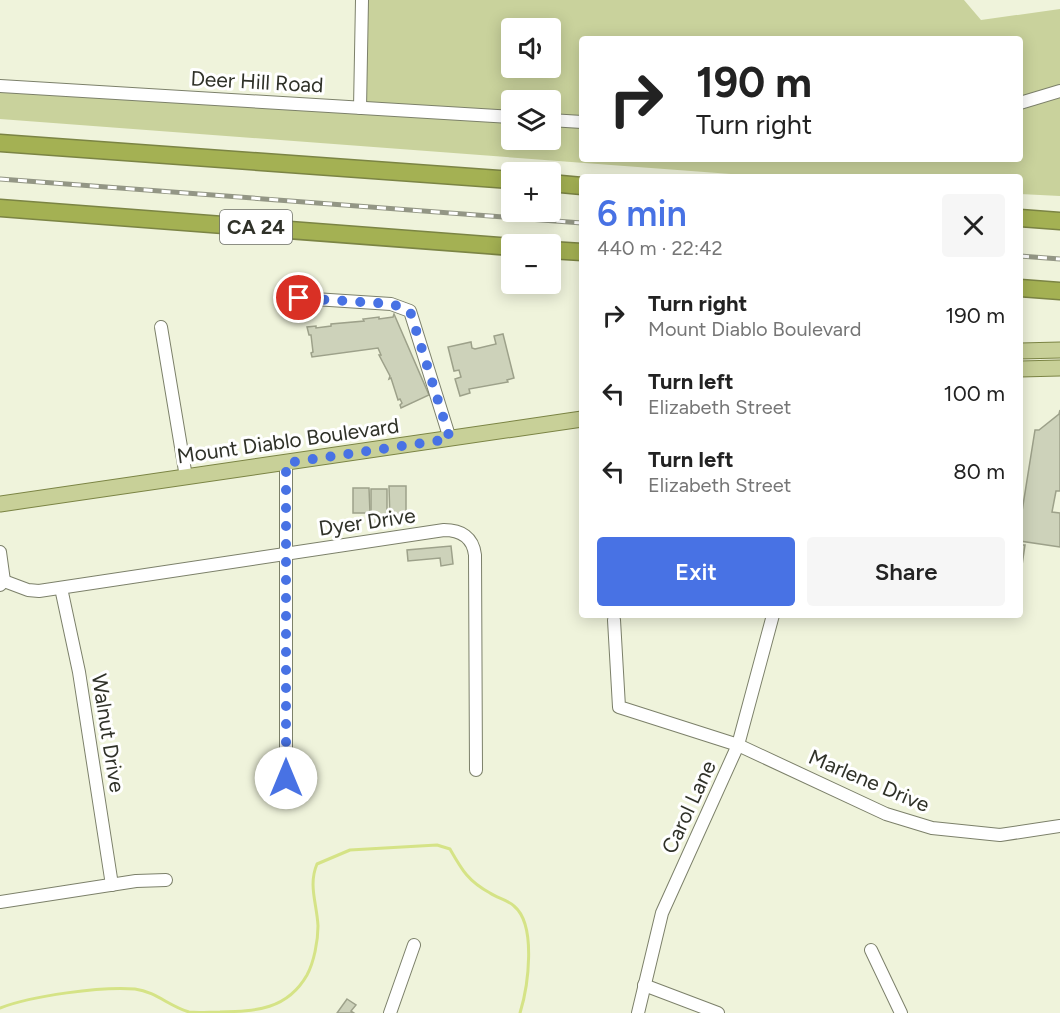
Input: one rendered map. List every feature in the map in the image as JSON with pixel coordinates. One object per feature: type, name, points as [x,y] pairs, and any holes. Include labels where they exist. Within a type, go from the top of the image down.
[{"type":"highway","points":[[0,143],[501,179]]},
{"type":"highway","points":[[561,184],[579,186]]},
{"type":"highway","name":"CA 24","points":[[0,208],[501,246]]},
{"type":"highway","points":[[1023,218],[1060,220]]},
{"type":"highway","points":[[561,251],[579,252]]},
{"type":"highway","points":[[1023,288],[1058,291]]},
{"type":"main road","points":[[1023,351],[1060,350]]},
{"type":"main road","points":[[1023,369],[1060,368]]},
{"type":"main road","name":"Mount Diablo Boulevard","points":[[0,504],[579,419]]},
{"type":"street","points":[[360,108],[362,0]]},
{"type":"street","name":"Deer Hill Road","points":[[0,86],[501,116]]},
{"type":"street","points":[[1023,103],[1060,91]]},
{"type":"street","points":[[561,121],[579,122]]},
{"type":"street","points":[[299,298],[392,304],[410,311],[450,439]]},
{"type":"street","points":[[161,327],[186,477]]},
{"type":"street","points":[[286,463],[286,778]]},
{"type":"street","name":"Dyer Drive","points":[[2,583],[39,591],[444,530],[459,532],[471,541],[475,555],[476,770]]},
{"type":"street","points":[[0,552],[2,583]]},
{"type":"street","name":"Walnut Drive","points":[[61,588],[79,672],[112,885]]},
{"type":"street","name":"Carol Lane","points":[[638,1013],[662,913],[738,745],[772,618]]},
{"type":"street","name":"Marlene Drive","points":[[614,620],[619,707],[738,745],[886,814],[932,828],[1000,835],[1060,826]]},
{"type":"street","points":[[0,902],[112,885],[166,880]]},
{"type":"street","points":[[390,1013],[414,945]]},
{"type":"street","points":[[871,950],[901,1013]]},
{"type":"street","points":[[644,985],[718,1013]]},
{"type":"green space","points":[[362,0],[964,0],[981,20],[1060,9],[1060,196],[1023,194],[1023,174],[731,174],[0,119],[0,86],[360,108]]},
{"type":"building","points":[[394,314],[429,395],[401,408],[402,403],[400,399],[398,400],[378,348],[312,357],[311,335],[307,327],[316,326],[316,328],[364,321],[363,319],[393,317]]},
{"type":"building","points":[[503,334],[514,378],[507,380],[508,382],[469,389],[470,393],[460,396],[455,379],[461,377],[459,370],[454,371],[448,347],[471,342],[472,348],[475,349],[496,344],[494,336]]},
{"type":"building","points":[[1060,410],[1060,491],[1056,491],[1052,512],[1060,513],[1060,547],[1023,541],[1023,505],[1035,430],[1039,430],[1059,414]]},
{"type":"building","points":[[389,486],[406,486],[406,522],[390,522]]},
{"type":"building","points":[[353,488],[369,488],[370,513],[353,513]]},
{"type":"building","points":[[371,489],[387,489],[387,525],[371,525]]},
{"type":"building","points":[[451,546],[453,564],[441,566],[440,558],[408,561],[407,550]]},
{"type":"building","points":[[347,999],[356,1005],[351,1011],[354,1013],[337,1013]]},
{"type":"waterway","points":[[0,1008],[48,996],[121,988],[143,991],[189,1012],[246,1011],[270,1006],[280,1002],[299,987],[312,964],[318,932],[313,887],[317,864],[350,850],[437,845],[450,849],[471,879],[482,889],[512,904],[521,915],[526,927],[529,957],[526,988],[520,1013]]},
{"type":"railway","points":[[0,179],[579,223]]},
{"type":"railway","points":[[1023,256],[1060,259]]},
{"type":"route","points":[[286,778],[286,463],[450,439],[410,311],[392,304],[299,298]]}]
